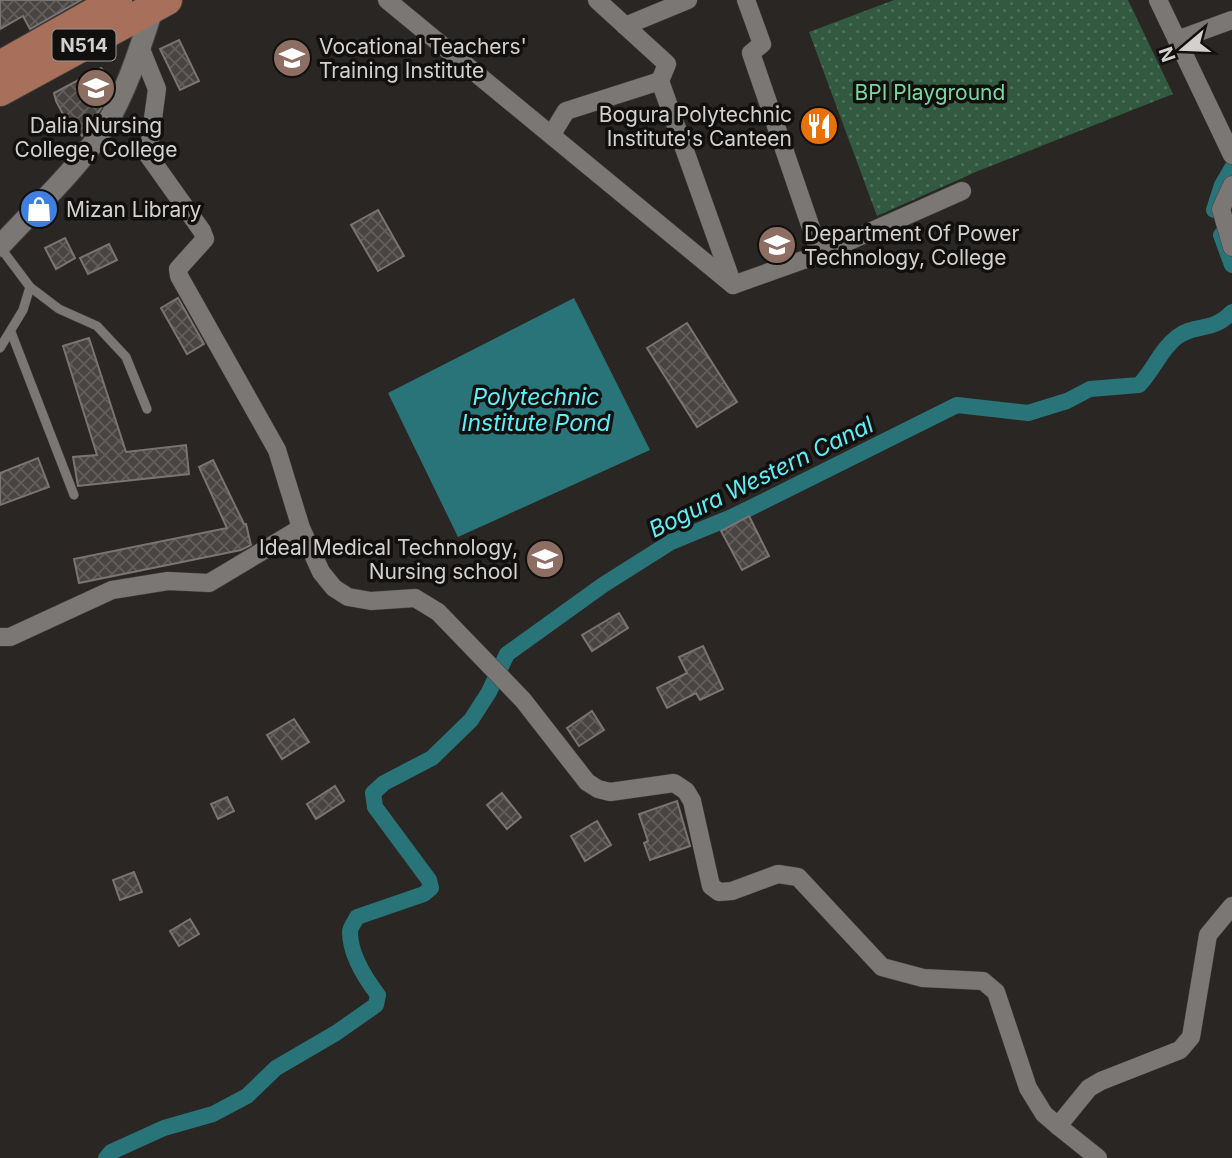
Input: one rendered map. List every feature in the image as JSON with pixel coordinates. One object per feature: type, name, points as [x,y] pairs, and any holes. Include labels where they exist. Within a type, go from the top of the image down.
[{"type":"highway","name":"N514","points":[[0,65],[108,2]]},
{"type":"highway","name":"N514","points":[[0,91],[160,4]]},
{"type":"street","points":[[387,0],[733,285]]},
{"type":"street","points":[[597,0],[667,64],[660,81],[733,285]]},
{"type":"street","points":[[625,26],[688,0]]},
{"type":"street","points":[[746,0],[762,44],[751,53],[820,254]]},
{"type":"street","points":[[1158,0],[1232,154]]},
{"type":"street","points":[[0,246],[85,154],[105,126],[160,4]]},
{"type":"street","points":[[1178,40],[1232,20]]},
{"type":"street","points":[[140,47],[157,89],[148,155],[205,239],[178,269],[179,276],[277,450],[301,528],[321,572],[334,588],[348,597],[371,601],[415,598],[438,612],[523,700],[587,782],[598,789],[610,792],[674,783],[686,791],[692,801],[711,886],[719,892],[732,891],[778,874],[798,877],[882,967],[923,978],[983,981],[996,992],[1028,1088],[1044,1114],[1098,1158]]},
{"type":"street","points":[[552,134],[566,111],[660,81]]},
{"type":"street","points":[[1232,185],[1221,209],[1232,247]]},
{"type":"street","points":[[733,285],[820,254],[962,191]]},
{"type":"street","points":[[0,637],[10,637],[112,590],[168,580],[209,583],[301,528]]},
{"type":"street","points":[[1058,1126],[1089,1088],[1180,1050],[1191,1037],[1208,935],[1232,906]]},
{"type":"lane","points":[[0,246],[30,287],[59,309],[97,326],[126,357],[147,409]]},
{"type":"lane","points":[[0,348],[23,310],[30,287]]},
{"type":"lane","points":[[11,332],[75,495]]},
{"type":"green space","name":"BPI Playground","points":[[894,0],[1128,0],[1173,94],[978,171],[877,216],[809,32]]},
{"type":"water","name":"Polytechnic Institute Pond","points":[[574,298],[650,450],[458,537],[388,393]]},
{"type":"building","points":[[0,0],[81,0],[30,29],[23,16],[0,29]]},
{"type":"building","points":[[179,40],[199,81],[180,90],[160,49]]},
{"type":"building","points":[[101,68],[113,82],[101,108],[82,136],[64,116],[54,93]]},
{"type":"building","points":[[378,210],[404,256],[378,271],[351,225]]},
{"type":"building","points":[[65,238],[75,258],[56,269],[45,248]]},
{"type":"building","points":[[109,244],[117,260],[88,274],[80,258]]},
{"type":"building","points":[[178,298],[204,344],[187,354],[161,308]]},
{"type":"building","points":[[687,323],[737,402],[697,427],[647,348]]},
{"type":"building","points":[[89,338],[126,452],[186,445],[189,474],[78,486],[73,457],[97,455],[63,346]]},
{"type":"building","points":[[38,458],[49,487],[0,505],[0,473]]},
{"type":"building","points":[[213,460],[246,524],[251,545],[241,550],[79,583],[74,559],[227,528],[199,467]]},
{"type":"building","points":[[749,516],[769,556],[742,570],[721,531]]},
{"type":"building","points":[[619,613],[628,628],[592,651],[582,635]]},
{"type":"building","points":[[703,646],[723,689],[700,700],[696,693],[667,708],[657,688],[687,673],[679,657]]},
{"type":"building","points":[[592,711],[604,730],[579,746],[567,728]]},
{"type":"building","points":[[294,719],[309,742],[282,759],[267,735]]},
{"type":"building","points":[[335,786],[344,801],[316,819],[307,804]]},
{"type":"building","points":[[502,793],[521,817],[507,829],[487,805]]},
{"type":"building","points":[[227,797],[234,811],[218,819],[211,804]]},
{"type":"building","points":[[677,801],[690,846],[650,860],[644,843],[648,841],[639,814]]},
{"type":"building","points":[[597,821],[611,845],[585,861],[571,836]]},
{"type":"building","points":[[134,872],[142,892],[120,900],[113,880]]},
{"type":"building","points":[[190,919],[199,934],[179,946],[170,931]]},
{"type":"waterway","name":"Bogura Western Canal","points":[[1214,210],[1222,185],[1232,168]]},
{"type":"waterway","name":"Bogura Western Canal","points":[[1221,235],[1232,265]]},
{"type":"waterway","name":"Bogura Western Canal","points":[[106,1158],[111,1152],[164,1128],[213,1114],[247,1096],[276,1068],[336,1033],[376,1005],[378,995],[355,957],[350,932],[352,926],[357,917],[424,894],[431,888],[429,880],[375,807],[373,793],[384,783],[432,758],[471,720],[489,692],[507,654],[603,585],[671,542],[732,517],[957,405],[1028,413],[1067,401],[1090,389],[1139,385],[1177,337],[1190,330],[1218,323],[1232,312]]},
{"type":"place","name":"Vocational Teachers' Training Institute","points":[[292,58]]},
{"type":"place","name":"Dalia Nursing College, College","points":[[96,88]]},
{"type":"place","name":"Bogura Polytechnic Institute's Canteen","points":[[819,126]]},
{"type":"place","name":"Mizan Library","points":[[39,209]]},
{"type":"place","name":"Department Of Power Technology, College","points":[[777,245]]},
{"type":"place","name":"Ideal Medical Technology, Nursing school","points":[[545,559]]}]
